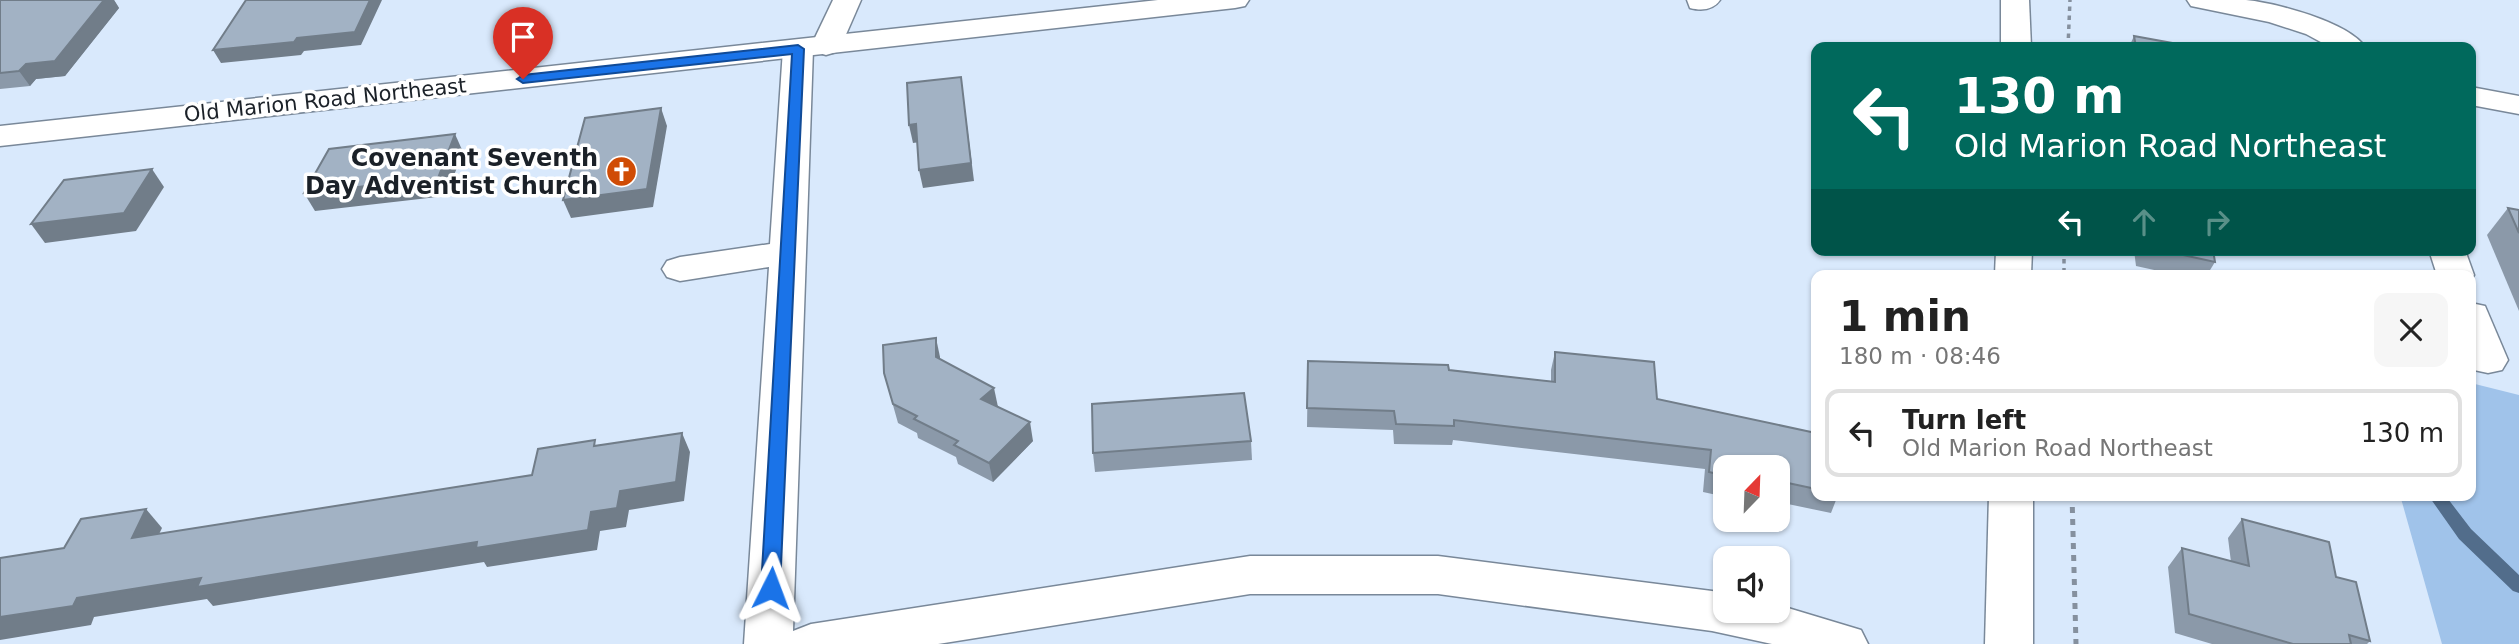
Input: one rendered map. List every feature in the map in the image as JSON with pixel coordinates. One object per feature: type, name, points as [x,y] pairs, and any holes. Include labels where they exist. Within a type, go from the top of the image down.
[{"type":"street","points":[[768,644],[788,253],[812,48],[847,0]]},
{"type":"street","name":"Old Marion Road Northeast","points":[[0,135],[1235,0]]},
{"type":"street","points":[[2015,0],[2015,42]]},
{"type":"street","points":[[2201,0],[2262,12],[2313,28],[2340,42]]},
{"type":"street","points":[[2476,97],[2519,105]]},
{"type":"street","points":[[680,269],[788,253]]},
{"type":"street","points":[[2476,325],[2493,362]]},
{"type":"street","points":[[2009,644],[2011,501]]},
{"type":"street","points":[[811,644],[1250,575],[1438,575],[1712,611],[1799,630],[1844,644]]},
{"type":"path","points":[[2068,42],[2070,0]]},
{"type":"path","points":[[2072,501],[2076,644]]},
{"type":"shaded area","points":[[2476,384],[2519,395],[2519,644],[2442,644],[2402,501],[2476,501]]},
{"type":"building","points":[[0,0],[104,0],[55,61],[26,64],[19,71],[0,73]]},
{"type":"building","points":[[246,0],[370,0],[355,32],[297,38],[294,42],[213,50]]},
{"type":"building","points":[[2134,36],[2167,42],[2135,42]]},
{"type":"building","points":[[961,77],[971,163],[919,170],[916,124],[909,125],[907,83]]},
{"type":"building","name":"Covenant Seventh Day Adventist Church","points":[[661,108],[647,189],[563,200],[585,118]]},
{"type":"building","points":[[455,134],[438,178],[304,193],[329,149]]},
{"type":"building","points":[[152,169],[124,213],[31,224],[64,180]]},
{"type":"building","points":[[2508,208],[2519,210],[2519,233]]},
{"type":"building","points":[[2188,256],[2214,256],[2215,262]]},
{"type":"building","points":[[936,338],[936,357],[994,388],[981,399],[1030,422],[989,463],[954,445],[958,441],[914,419],[917,416],[893,404],[884,373],[883,345]]},
{"type":"building","points":[[1555,352],[1654,362],[1657,399],[1811,432],[1811,488],[1790,483],[1790,455],[1713,455],[1713,473],[1709,472],[1711,450],[1454,420],[1454,426],[1396,424],[1394,411],[1307,408],[1308,361],[1448,365],[1449,370],[1555,382]]},
{"type":"building","points":[[1244,393],[1251,441],[1093,453],[1092,404]]},
{"type":"building","points":[[682,433],[676,482],[620,491],[617,508],[591,512],[588,530],[476,548],[477,542],[197,587],[201,578],[77,598],[73,606],[0,617],[0,558],[64,548],[81,519],[146,509],[132,538],[532,475],[538,449],[595,440],[594,446]]},
{"type":"building","points":[[2242,519],[2329,542],[2336,577],[2356,582],[2370,641],[2349,635],[2351,644],[2293,644],[2189,614],[2182,548],[2249,566]]},
{"type":"waterway","points":[[2440,501],[2465,534],[2519,586]]},
{"type":"place","name":"Covenant Seventh Day Adventist Church","points":[[621,172]]},
{"type":"route","points":[[523,79],[798,49],[771,588]]}]
